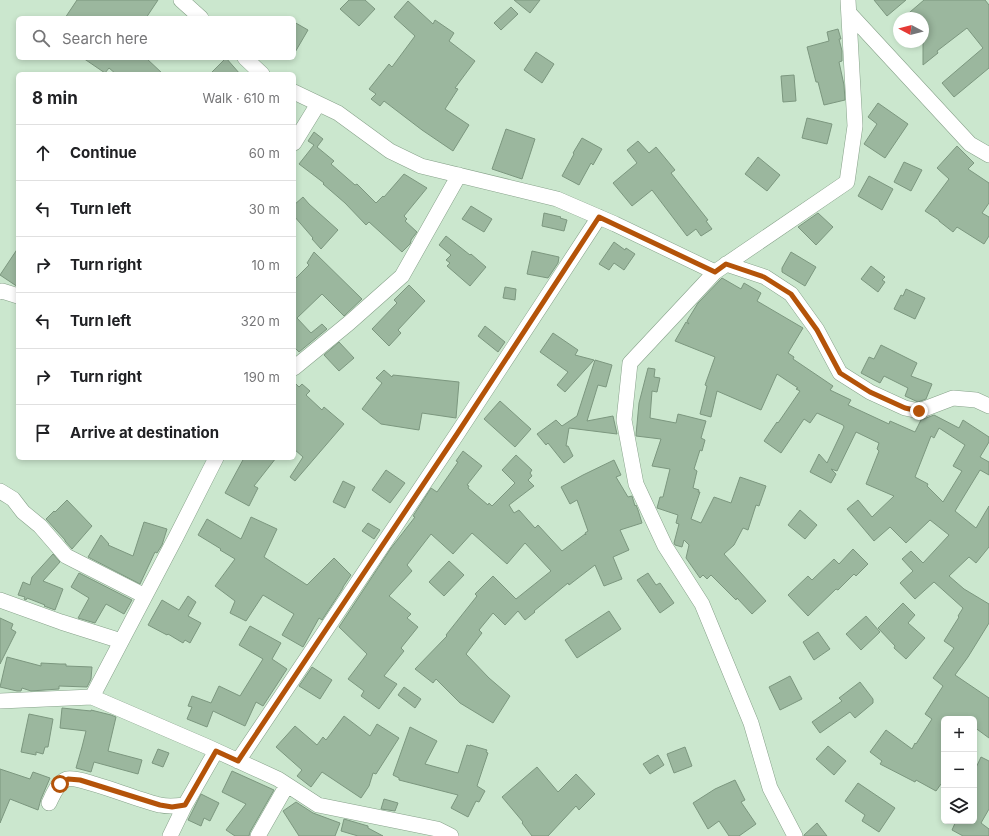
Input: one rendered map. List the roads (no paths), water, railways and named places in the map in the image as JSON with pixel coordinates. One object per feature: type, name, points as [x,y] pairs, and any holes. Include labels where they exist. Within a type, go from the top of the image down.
[{"type":"street","points":[[181,0],[199,16]]},
{"type":"street","points":[[849,6],[970,144],[989,155]]},
{"type":"street","points":[[795,836],[770,788],[751,723],[702,604],[665,546],[636,484],[624,420],[630,362],[721,268],[847,182],[855,126],[849,6]]},
{"type":"street","points":[[246,60],[260,72]]},
{"type":"street","points":[[296,93],[338,113],[390,151],[421,166],[557,199],[721,268],[764,277],[791,294],[817,330],[840,373],[870,392],[905,408],[919,411],[953,398],[976,400],[989,406]]},
{"type":"street","points":[[296,140],[318,104]]},
{"type":"street","points":[[296,366],[349,323],[402,276],[459,175]]},
{"type":"street","points":[[238,761],[457,434],[599,217]]},
{"type":"street","points":[[0,292],[2,291],[16,295]]},
{"type":"street","points":[[92,697],[215,460]]},
{"type":"street","points":[[0,491],[13,499],[23,512],[40,526],[66,556],[145,596]]},
{"type":"street","points":[[0,600],[61,622],[121,641]]},
{"type":"street","points":[[0,702],[92,697],[278,779],[318,805],[437,829],[452,836]]},
{"type":"street","points":[[170,836],[185,805],[216,751]]},
{"type":"street","points":[[49,803],[60,784],[68,779],[80,780],[98,785],[160,805],[172,807],[185,805]]},
{"type":"street","points":[[258,836],[287,785]]}]
